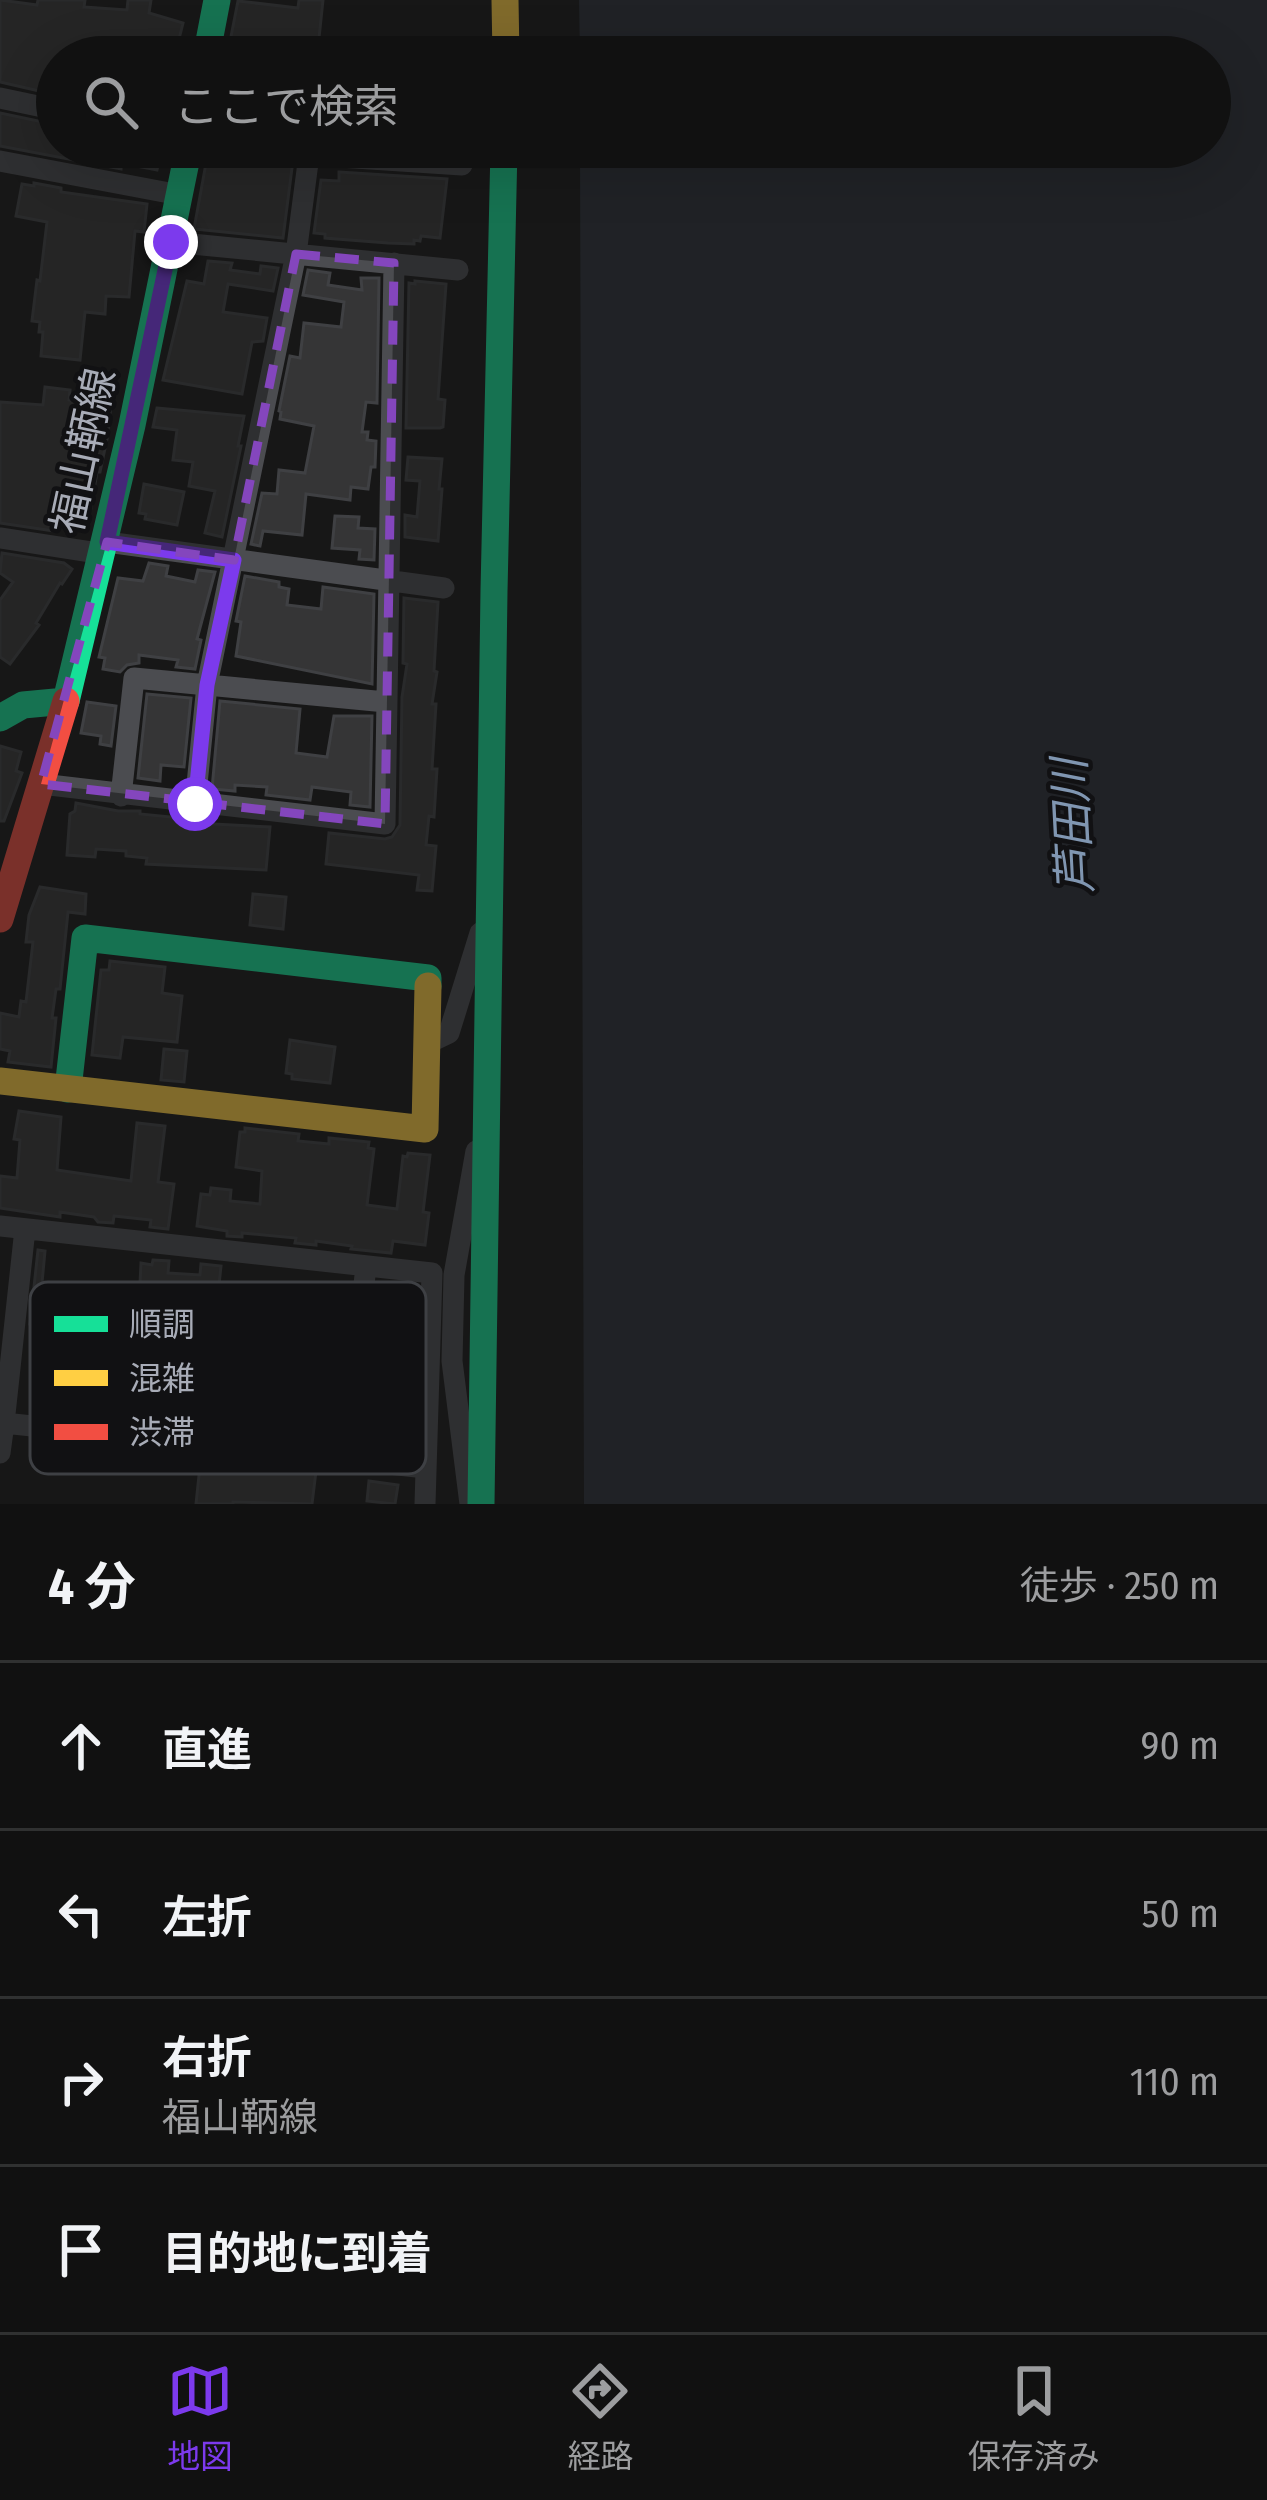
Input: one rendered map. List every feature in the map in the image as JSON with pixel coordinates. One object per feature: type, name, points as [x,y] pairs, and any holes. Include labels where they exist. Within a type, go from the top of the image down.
[{"type":"street","points":[[210,36],[217,0]]},
{"type":"street","points":[[503,36],[505,0]]},
{"type":"street","points":[[0,98],[36,106]]},
{"type":"street","points":[[0,161],[36,168]]},
{"type":"street","points":[[37,168],[180,195]]},
{"type":"street","name":"福山鞆線","points":[[0,919],[106,548],[185,168]]},
{"type":"street","points":[[195,804],[207,685],[296,254],[307,168]]},
{"type":"street","points":[[482,1504],[504,168]]},
{"type":"street","points":[[171,242],[458,269]]},
{"type":"street","points":[[41,784],[385,824],[394,263]]},
{"type":"street","points":[[1,540],[234,560],[444,588]]},
{"type":"street","points":[[121,796],[134,678],[386,702]]},
{"type":"street","points":[[0,718],[12,707],[29,702],[66,701]]},
{"type":"street","points":[[426,1044],[449,1034],[480,933],[491,926]]},
{"type":"street","points":[[0,1081],[68,1089],[425,1129],[428,977],[85,938],[68,1089]]},
{"type":"street","points":[[426,1468],[443,1274],[474,1154],[488,1130]]},
{"type":"street","points":[[0,1226],[443,1274]]},
{"type":"street","points":[[0,1453],[25,1229]]},
{"type":"street","points":[[364,1282],[366,1265]]},
{"type":"street","points":[[443,1274],[470,1504]]},
{"type":"street","points":[[4,1423],[30,1426]]},
{"type":"street","points":[[424,1504],[426,1474]]},
{"type":"highlighted area","points":[[296,254],[394,263],[385,824],[41,784],[107,542],[234,560]]},
{"type":"water","name":"芦田川","points":[[579,0],[1267,0],[1267,1504],[584,1504],[580,168],[1231,168],[1231,36],[580,36]]},
{"type":"building","points":[[0,0],[37,5],[38,0],[85,0],[84,7],[127,10],[128,0],[151,0],[149,13],[183,23],[180,36],[36,36],[36,90],[0,82]]},
{"type":"building","points":[[299,0],[323,0],[319,36],[231,36],[238,1],[298,8]]},
{"type":"building","points":[[0,113],[36,121],[36,153],[0,146]]},
{"type":"building","points":[[205,168],[292,168],[283,238],[194,229]]},
{"type":"building","points":[[339,172],[447,179],[440,238],[421,236],[414,244],[388,243],[314,233],[321,180],[339,181]]},
{"type":"building","points":[[22,184],[61,188],[61,192],[147,204],[144,232],[135,231],[129,297],[106,296],[105,314],[85,312],[80,360],[41,356],[43,332],[39,332],[40,322],[32,321],[47,222],[16,216]]},
{"type":"building","points":[[208,261],[232,263],[230,270],[260,274],[261,266],[278,268],[273,291],[228,284],[223,312],[267,318],[263,341],[252,342],[242,394],[163,380],[187,281],[204,284]]},
{"type":"building","points":[[308,270],[330,273],[328,285],[362,290],[361,278],[379,278],[377,403],[366,402],[362,432],[368,432],[367,440],[376,441],[375,467],[371,467],[368,489],[351,487],[350,500],[306,494],[302,535],[263,531],[260,546],[251,544],[262,493],[277,494],[279,470],[305,473],[314,426],[280,419],[290,356],[300,358],[304,323],[341,327],[344,302],[303,295]]},
{"type":"building","points":[[409,283],[446,284],[438,399],[445,400],[440,428],[406,428]]},
{"type":"building","points":[[45,387],[70,390],[69,400],[111,405],[91,508],[57,506],[54,531],[0,523],[0,402],[43,405]]},
{"type":"building","points":[[157,408],[244,416],[222,537],[205,533],[215,491],[189,486],[193,462],[173,460],[177,430],[153,427]]},
{"type":"building","points":[[408,457],[442,459],[438,541],[405,537],[405,515],[417,517],[420,481],[406,480]]},
{"type":"building","points":[[144,484],[184,492],[177,525],[145,519],[146,514],[139,513]]},
{"type":"building","points":[[335,516],[359,517],[358,528],[375,529],[374,560],[359,559],[360,550],[332,548]]},
{"type":"building","points":[[2,553],[64,563],[72,569],[10,664],[0,657],[0,600],[13,582],[0,573]]},
{"type":"building","points":[[149,563],[168,566],[166,576],[195,582],[198,570],[215,572],[197,639],[201,640],[195,669],[176,667],[178,660],[139,655],[139,663],[120,672],[103,669],[105,658],[99,657],[118,578],[143,581]]},
{"type":"building","points":[[245,576],[279,582],[279,587],[289,589],[287,605],[321,609],[323,587],[374,594],[372,684],[236,656],[241,622],[236,621]]},
{"type":"building","points":[[404,598],[438,602],[432,704],[436,704],[432,769],[437,769],[434,817],[429,816],[426,845],[436,846],[432,891],[417,890],[419,875],[326,864],[329,833],[385,839],[400,825],[407,664],[403,663]]},
{"type":"building","points":[[147,694],[191,698],[184,767],[161,765],[160,781],[138,778]]},
{"type":"building","points":[[220,701],[300,709],[296,753],[327,757],[334,716],[372,716],[370,807],[350,805],[351,792],[312,787],[310,800],[266,795],[267,787],[212,789]]},
{"type":"building","points":[[87,702],[116,706],[111,746],[100,744],[101,736],[81,733]]},
{"type":"building","points":[[0,746],[21,752],[16,771],[22,773],[4,821],[0,821]]},
{"type":"building","points":[[76,803],[195,823],[270,827],[266,870],[146,864],[147,858],[126,856],[126,851],[96,849],[95,857],[67,855],[70,814]]},
{"type":"building","points":[[40,887],[86,894],[85,914],[68,912],[52,1018],[56,1018],[51,1067],[8,1062],[10,1051],[0,1049],[0,1013],[19,1017],[21,1001],[26,1002],[33,942],[26,942],[29,915]]},
{"type":"building","points":[[253,894],[286,897],[283,929],[250,925]]},
{"type":"building","points":[[110,961],[165,967],[162,993],[182,996],[177,1042],[123,1037],[120,1058],[92,1055],[101,970],[109,970]]},
{"type":"building","points":[[290,1040],[335,1047],[330,1083],[292,1079],[286,1073]]},
{"type":"building","points":[[164,1049],[187,1051],[184,1082],[161,1080]]},
{"type":"building","points":[[19,1111],[61,1117],[57,1170],[131,1181],[137,1123],[165,1126],[158,1182],[174,1184],[168,1229],[150,1227],[151,1220],[114,1216],[113,1223],[98,1222],[94,1217],[60,1212],[60,1217],[0,1208],[0,1176],[17,1178],[20,1140],[14,1139]]},
{"type":"building","points":[[245,1128],[299,1134],[298,1141],[369,1142],[368,1148],[374,1149],[367,1205],[397,1209],[403,1156],[430,1155],[423,1212],[429,1213],[425,1245],[393,1241],[391,1253],[316,1241],[316,1245],[295,1243],[296,1238],[227,1236],[227,1231],[197,1226],[201,1194],[210,1195],[211,1188],[231,1190],[230,1201],[260,1204],[262,1171],[236,1167],[240,1132]]},
{"type":"building","points":[[38,1250],[45,1251],[42,1282],[35,1282]]},
{"type":"building","points":[[153,1260],[169,1261],[168,1273],[200,1275],[201,1264],[221,1266],[219,1282],[140,1282],[141,1263],[152,1265]]},
{"type":"building","points":[[199,1474],[316,1474],[312,1504],[196,1504]]},
{"type":"building","points":[[369,1481],[398,1485],[395,1504],[367,1501]]},
{"type":"traffic: fast","points":[[210,36],[217,0]]},
{"type":"traffic: fast","points":[[0,718],[23,705],[66,701],[132,425],[185,168]]},
{"type":"traffic: fast","points":[[481,1504],[504,168]]},
{"type":"traffic: fast","points":[[68,1089],[85,938],[428,978],[428,986]]},
{"type":"traffic: slow","points":[[505,0],[506,36]]},
{"type":"traffic: slow","points":[[0,1081],[425,1129],[428,986]]},
{"type":"traffic: jam","points":[[0,919],[66,701]]},
{"type":"route","points":[[171,242],[107,542],[234,560],[207,685],[195,804]]}]
